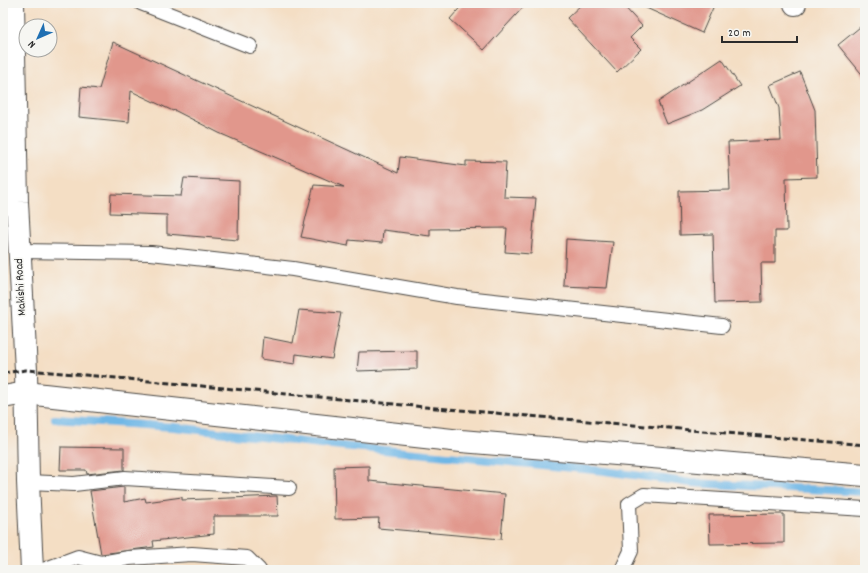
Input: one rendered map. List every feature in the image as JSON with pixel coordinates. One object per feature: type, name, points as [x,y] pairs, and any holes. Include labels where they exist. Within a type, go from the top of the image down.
[{"type":"street","name":"Makishi Road","points":[[13,3],[10,203],[20,251],[28,419],[28,482],[32,570]]},
{"type":"street","points":[[3,397],[26,393],[461,441],[865,475]]},
{"type":"lane","points":[[141,3],[250,46]]},
{"type":"lane","points":[[20,251],[152,253],[293,269],[457,297],[722,326]]},
{"type":"lane","points":[[28,482],[74,484],[125,478],[289,488]]},
{"type":"lane","points":[[622,570],[631,551],[629,504],[644,495],[865,509]]},
{"type":"lane","points":[[43,570],[78,557],[101,563],[129,558],[192,554],[247,558],[259,570]]},
{"type":"building","points":[[464,3],[527,3],[484,50],[450,19]]},
{"type":"building","points":[[583,3],[621,3],[642,26],[630,38],[641,49],[617,72],[567,18]]},
{"type":"building","points":[[635,3],[715,3],[702,33]]},
{"type":"building","points":[[865,23],[865,78],[838,45]]},
{"type":"building","points":[[113,42],[398,173],[400,157],[466,166],[466,161],[506,162],[504,197],[536,198],[531,254],[505,252],[507,228],[430,229],[430,236],[383,230],[382,243],[349,240],[348,246],[301,237],[314,185],[344,187],[219,133],[174,110],[173,111],[131,91],[129,122],[79,117],[81,87],[99,89]]},
{"type":"building","points":[[722,59],[740,86],[702,110],[667,124],[658,102]]},
{"type":"building","points":[[800,72],[815,110],[817,177],[786,178],[787,231],[775,231],[775,263],[761,263],[762,302],[715,303],[713,234],[680,235],[679,191],[730,190],[728,142],[781,140],[779,108],[770,85]]},
{"type":"building","points":[[184,178],[239,181],[238,240],[167,234],[167,215],[110,213],[111,194],[181,196]]},
{"type":"building","points":[[566,239],[613,242],[607,288],[564,286]]},
{"type":"building","points":[[299,310],[341,313],[332,359],[296,354],[295,364],[261,359],[263,337],[293,343]]},
{"type":"building","points":[[417,351],[417,369],[357,371],[359,352]]},
{"type":"building","points":[[61,447],[124,448],[124,470],[87,474],[86,470],[60,470]]},
{"type":"building","points":[[369,466],[369,481],[505,494],[501,539],[378,528],[379,518],[335,519],[334,467]]},
{"type":"building","points":[[124,487],[124,502],[145,498],[146,502],[182,497],[182,500],[277,496],[278,516],[214,516],[214,534],[153,541],[154,547],[101,554],[90,491]]},
{"type":"building","points":[[784,514],[784,543],[710,544],[709,515]]},
{"type":"waterway","points":[[55,419],[174,427],[321,444],[605,471],[692,483],[865,492]]},
{"type":"railway","points":[[3,373],[26,370],[425,407],[865,445]]}]
